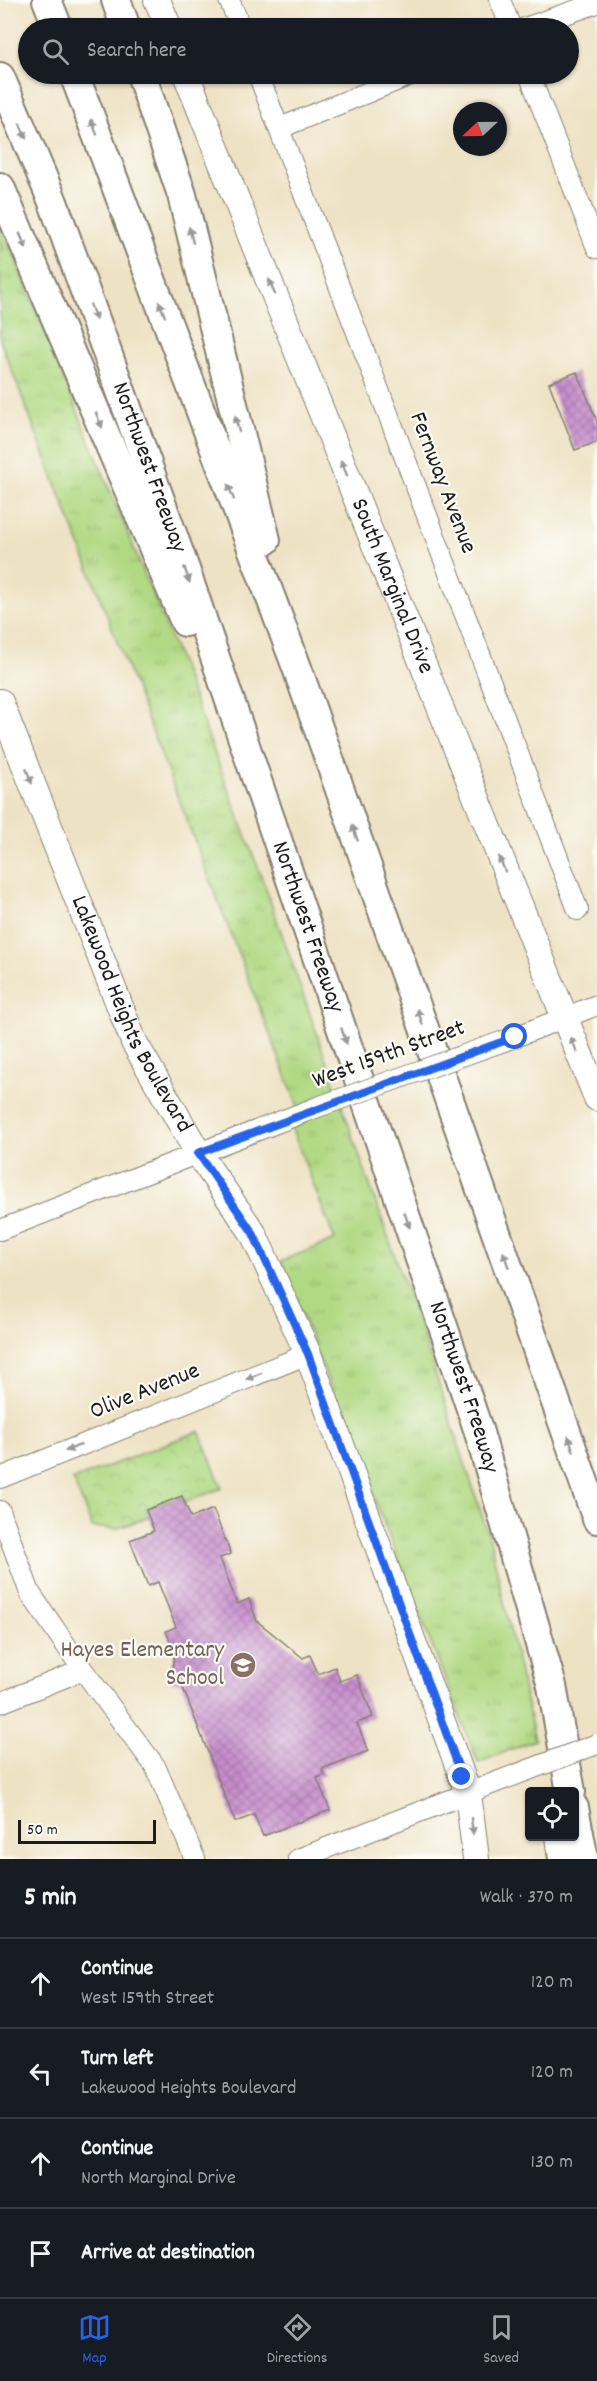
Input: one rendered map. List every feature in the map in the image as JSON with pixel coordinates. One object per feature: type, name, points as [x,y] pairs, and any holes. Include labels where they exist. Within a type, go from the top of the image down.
[{"type":"highway","points":[[47,0],[54,18]]},
{"type":"highway","points":[[116,0],[122,18]]},
{"type":"highway","name":"Northwest Freeway","points":[[0,77],[53,202],[183,564],[478,1429],[552,1686],[571,1787]]},
{"type":"highway","points":[[78,84],[296,665],[597,1519]]},
{"type":"highway","points":[[144,84],[182,195],[296,665]]},
{"type":"highway","points":[[0,187],[278,841]]},
{"type":"highway","points":[[478,1429],[546,1716],[555,1787]]},
{"type":"highway","points":[[579,1834],[584,1859]]},
{"type":"highway","points":[[561,1841],[563,1859]]},
{"type":"main road","points":[[157,0],[165,18]]},
{"type":"main road","name":"South Marginal Drive","points":[[190,84],[597,1098]]},
{"type":"main road","name":"Lakewood Heights Boulevard","points":[[0,702],[134,1042],[198,1153],[253,1233],[308,1354],[468,1793],[476,1859]]},
{"type":"street","points":[[229,0],[237,18]]},
{"type":"street","points":[[500,0],[507,18]]},
{"type":"street","points":[[554,18],[597,3]]},
{"type":"street","name":"Fernway Avenue","points":[[262,84],[578,910]]},
{"type":"street","points":[[280,128],[388,84]]},
{"type":"street","points":[[533,84],[597,248]]},
{"type":"street","name":"West 159th Street","points":[[0,1230],[315,1108],[515,1037],[597,1005]]},
{"type":"street","name":"Olive Avenue","points":[[0,1478],[308,1354]]},
{"type":"street","points":[[0,1511],[30,1593],[83,1671],[155,1766],[195,1859]]},
{"type":"street","points":[[0,1703],[83,1671]]},
{"type":"street","points":[[298,1859],[597,1744]]},
{"type":"green space","points":[[0,222],[177,654],[266,889],[428,1351],[490,1540],[535,1740],[478,1763],[281,1261],[335,1240],[291,1127],[304,1122],[0,340]]},
{"type":"green space","points":[[199,1431],[222,1488],[185,1502],[182,1496],[146,1509],[149,1517],[116,1529],[92,1527],[73,1480]]},
{"type":"building","points":[[577,372],[597,421],[597,442],[575,450],[549,383]]},
{"type":"building","name":"Hayes Elementary School","points":[[182,1496],[191,1518],[213,1509],[231,1554],[220,1558],[237,1604],[249,1599],[257,1621],[303,1658],[310,1655],[318,1674],[335,1667],[340,1681],[357,1675],[373,1717],[357,1723],[368,1751],[322,1769],[325,1775],[317,1778],[330,1810],[263,1836],[254,1815],[235,1822],[181,1683],[169,1681],[175,1653],[166,1631],[176,1627],[158,1582],[148,1586],[130,1540],[154,1531],[146,1510]]},
{"type":"place","name":"Hayes Elementary School","points":[[243,1665]]},
{"type":"route","points":[[462,1777],[308,1354],[253,1233],[198,1153],[315,1108],[515,1037]]}]
